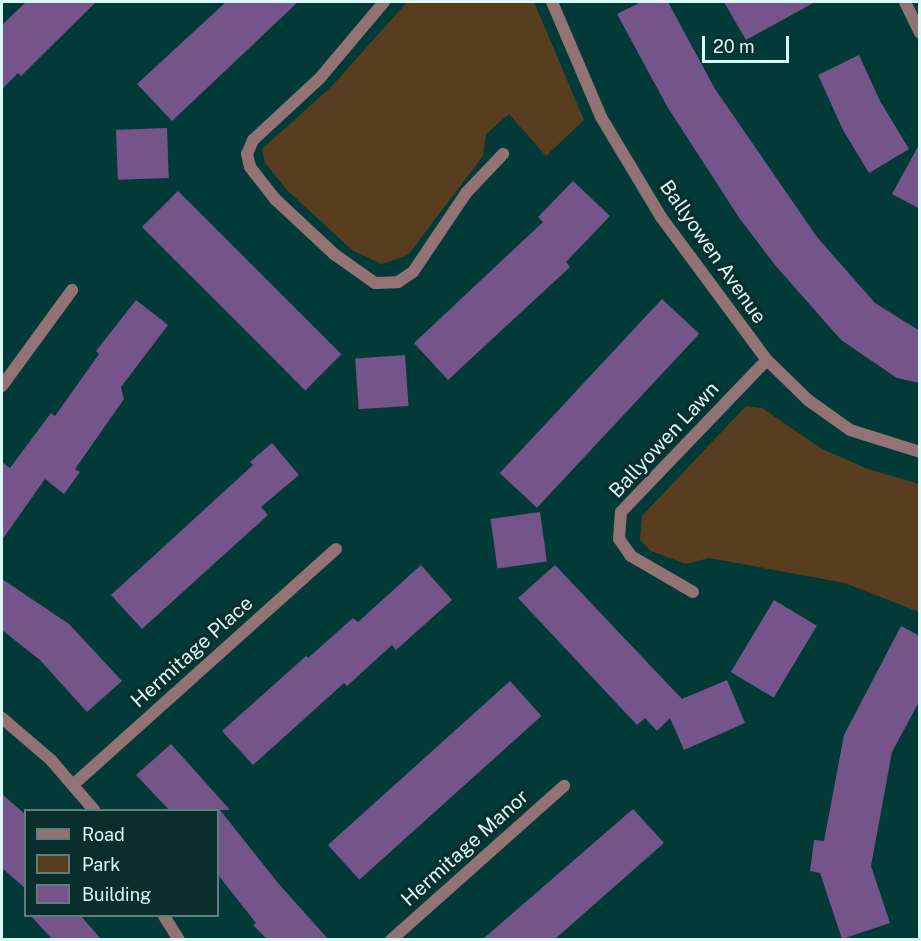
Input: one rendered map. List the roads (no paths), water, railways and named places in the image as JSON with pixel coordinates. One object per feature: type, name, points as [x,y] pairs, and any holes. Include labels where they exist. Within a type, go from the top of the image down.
[{"type":"street","points":[[384,2],[320,78],[253,140],[247,154],[250,167],[275,199],[334,254],[375,283],[398,282],[412,272],[466,192],[503,154]]},
{"type":"street","name":"Ballyowen Avenue","points":[[552,2],[601,117],[661,217],[767,360],[808,400],[850,430],[920,452]]},
{"type":"street","points":[[905,2],[920,33]]},
{"type":"street","points":[[2,386],[72,290]]},
{"type":"street","name":"Ballyowen Lawn","points":[[693,592],[632,556],[619,539],[621,512],[767,360]]},
{"type":"street","name":"Hermitage Place","points":[[74,784],[336,549]]},
{"type":"street","points":[[2,718],[74,784],[93,809]]},
{"type":"street","name":"Hermitage Manor","points":[[391,939],[564,786]]},
{"type":"street","points":[[165,917],[179,939]]}]
